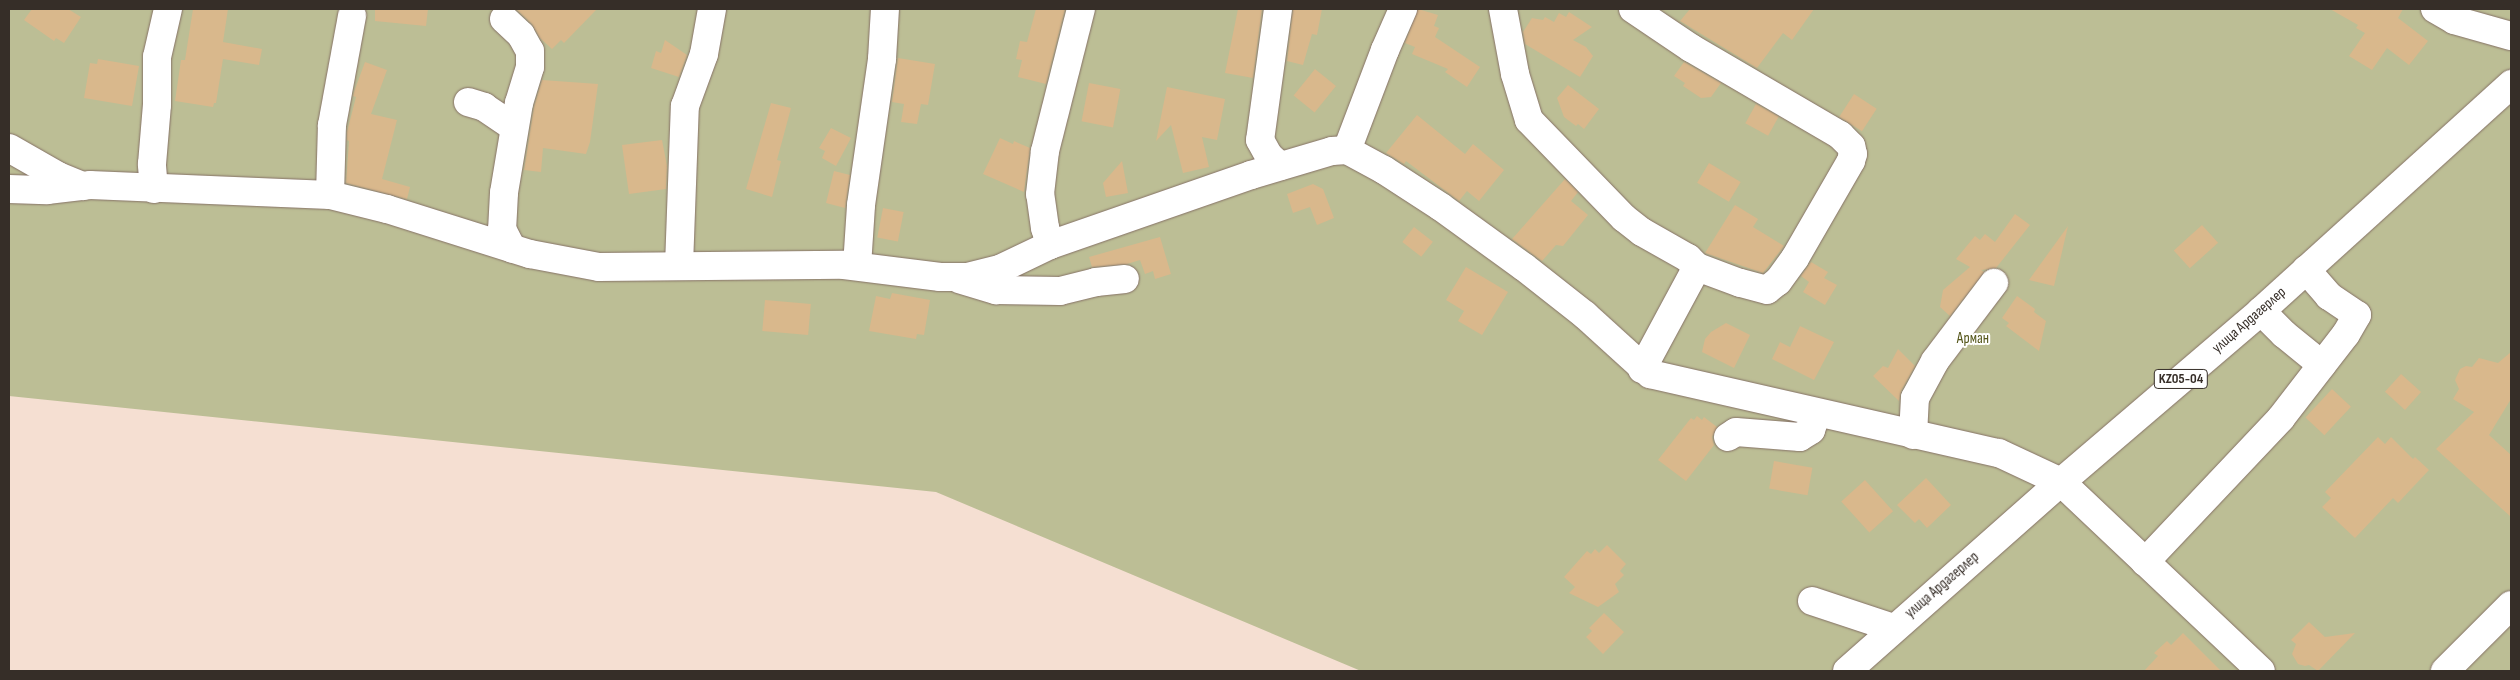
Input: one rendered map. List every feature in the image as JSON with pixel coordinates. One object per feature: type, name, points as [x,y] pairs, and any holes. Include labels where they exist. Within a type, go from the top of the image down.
[{"type":"street","points":[[154,189],[152,164],[157,105],[157,57],[168,9]]},
{"type":"street","points":[[679,266],[685,106],[704,54],[712,9]]},
{"type":"street","points":[[857,266],[861,206],[882,59],[886,9]]},
{"type":"street","points":[[1050,245],[1044,228],[1040,194],[1045,151],[1081,9]]},
{"type":"street","points":[[1278,9],[1260,140],[1269,156],[1280,166]]},
{"type":"street","points":[[1347,150],[1384,50],[1403,9]]},
{"type":"street","points":[[1503,9],[1515,74],[1529,120],[1624,218],[1642,232],[1688,258],[1697,267],[1755,288],[1767,290],[1778,281],[1795,258],[1851,161],[1853,154],[1852,146],[1832,131],[1691,48],[1633,9]]},
{"type":"street","points":[[2436,9],[2454,20],[2511,36]]},
{"type":"street","points":[[330,196],[332,125],[352,16]]},
{"type":"street","points":[[504,19],[521,35],[530,51],[530,67],[514,127],[504,193],[502,229],[512,249]]},
{"type":"street","name":"улица Ардагерлер","points":[[1847,671],[1893,628],[2060,482],[2261,311],[2511,84]]},
{"type":"street","points":[[468,102],[484,107],[514,127]]},
{"type":"street","points":[[9,148],[58,176],[83,186]]},
{"type":"street","points":[[9,189],[47,190],[83,186],[330,196],[387,209],[512,249],[599,267],[857,266],[967,277],[1002,268],[1050,245],[1280,166],[1332,151],[1347,150],[1384,170],[1441,207],[1524,267],[1585,315],[1630,355],[1642,369],[1650,374],[1999,453],[2060,482],[2261,671]]},
{"type":"street","points":[[1642,369],[1697,267]]},
{"type":"street","points":[[2145,562],[2281,418],[2346,334],[2357,315],[2328,296],[2306,270]]},
{"type":"street","points":[[953,277],[996,290],[1060,292],[1096,282],[1125,279]]},
{"type":"street","points":[[1913,435],[1915,398],[1931,369],[1994,282]]},
{"type":"street","points":[[2261,311],[2284,334],[2322,365]]},
{"type":"street","points":[[1728,437],[1736,432],[1800,436],[1811,430],[1817,412]]},
{"type":"street","points":[[1812,601],[1893,628]]},
{"type":"street","points":[[2445,671],[2511,605]]},
{"type":"green space","name":"Арман","points":[[9,9],[2511,9],[2511,671],[1361,671],[936,492],[9,396]]},
{"type":"building","points":[[32,9],[68,9],[81,17],[64,43],[56,38],[54,41],[24,20]]},
{"type":"building","points":[[193,9],[228,9],[223,42],[262,49],[259,65],[223,59],[216,103],[214,103],[213,107],[175,101],[181,60],[185,60]]},
{"type":"building","points":[[375,9],[428,9],[426,26],[375,21]]},
{"type":"building","points":[[516,9],[597,9],[564,43],[561,40],[552,49],[540,38],[532,24]]},
{"type":"building","points":[[1036,9],[1065,9],[1046,84],[1018,77],[1022,60],[1016,59],[1020,41],[1027,42]]},
{"type":"building","points":[[1238,9],[1262,9],[1253,78],[1225,73]]},
{"type":"building","points":[[1293,9],[1322,9],[1317,35],[1312,34],[1303,65],[1287,61]]},
{"type":"building","points":[[1418,9],[1438,15],[1434,26],[1439,28],[1435,37],[1480,67],[1467,87],[1445,72],[1448,69],[1412,54],[1415,47],[1405,43]]},
{"type":"building","points":[[1690,9],[1814,9],[1792,40],[1783,33],[1757,68],[1680,21]]},
{"type":"building","points":[[2330,9],[2403,9],[2398,18],[2428,41],[2409,65],[2387,48],[2372,70],[2349,56],[2365,33],[2356,28],[2358,25]]},
{"type":"building","points":[[1569,12],[1592,27],[1573,40],[1586,47],[1593,56],[1580,77],[1525,44],[1523,32],[1532,18],[1543,20],[1545,17],[1554,22],[1559,13],[1566,17]]},
{"type":"building","points":[[665,40],[687,55],[679,77],[651,68],[656,51],[661,53]]},
{"type":"building","points":[[898,58],[935,64],[928,105],[921,104],[917,124],[901,122],[904,104],[892,102]]},
{"type":"building","points":[[98,59],[139,66],[132,106],[84,98],[90,63],[97,64]]},
{"type":"building","points":[[365,62],[387,70],[371,114],[397,120],[382,179],[410,187],[407,199],[346,183],[349,141],[347,140],[347,132],[356,97],[353,96],[354,92]]},
{"type":"building","points":[[1684,62],[1721,83],[1711,97],[1701,98],[1683,86],[1685,83],[1674,76]]},
{"type":"building","points":[[1315,69],[1336,86],[1315,112],[1294,95]]},
{"type":"building","points":[[542,80],[598,84],[590,142],[586,154],[543,148],[541,172],[524,170],[534,107]]},
{"type":"building","points":[[1089,83],[1120,89],[1113,127],[1082,121]]},
{"type":"building","points":[[1568,85],[1599,109],[1584,129],[1578,124],[1576,126],[1564,117],[1557,98]]},
{"type":"building","points":[[1167,87],[1225,99],[1217,140],[1202,137],[1209,167],[1183,173],[1171,125],[1156,141]]},
{"type":"building","points":[[1854,94],[1877,109],[1862,131],[1839,117]]},
{"type":"building","points":[[771,103],[791,108],[777,160],[781,161],[772,197],[746,189]]},
{"type":"building","points":[[1756,104],[1779,117],[1768,136],[1745,123]]},
{"type":"building","points":[[1417,115],[1465,154],[1473,144],[1504,170],[1479,201],[1467,191],[1459,201],[1406,161],[1404,164],[1386,153]]},
{"type":"building","points":[[831,128],[851,138],[836,166],[822,158],[825,151],[819,148]]},
{"type":"building","points":[[1000,138],[1013,144],[1014,141],[1030,148],[1024,192],[983,174]]},
{"type":"building","points":[[662,140],[667,166],[666,189],[629,194],[622,145]]},
{"type":"building","points":[[1122,161],[1128,193],[1106,197],[1103,183]]},
{"type":"building","points":[[1709,163],[1741,182],[1729,202],[1697,183]]},
{"type":"building","points":[[834,171],[850,175],[845,208],[826,203]]},
{"type":"building","points":[[1565,179],[1578,192],[1571,201],[1588,215],[1563,246],[1556,245],[1542,261],[1512,239]]},
{"type":"building","points":[[1313,184],[1323,189],[1334,218],[1317,225],[1310,207],[1293,213],[1287,194]]},
{"type":"building","points":[[1735,205],[1758,219],[1753,227],[1784,246],[1763,273],[1705,253]]},
{"type":"building","points":[[883,208],[904,212],[898,241],[877,237]]},
{"type":"building","points":[[2015,214],[2030,225],[1996,268],[1981,270],[1984,272],[1950,316],[1940,307],[1943,290],[1970,267],[1956,259],[1975,236],[1980,240],[1985,234],[1995,242]]},
{"type":"building","points":[[2202,225],[2218,243],[2190,268],[2174,250]]},
{"type":"building","points":[[2068,226],[2054,286],[2029,280]]},
{"type":"building","points":[[1414,227],[1433,242],[1421,257],[1402,242]]},
{"type":"building","points":[[1160,237],[1171,274],[1155,279],[1153,271],[1145,274],[1140,260],[1127,264],[1092,267],[1089,257]]},
{"type":"building","points":[[1811,262],[1828,272],[1824,278],[1837,285],[1825,305],[1803,292],[1809,282],[1801,276]]},
{"type":"building","points":[[1466,267],[1508,292],[1482,335],[1458,321],[1464,311],[1446,300]]},
{"type":"building","points":[[892,293],[930,300],[924,335],[917,334],[916,339],[869,331],[876,296],[890,299]]},
{"type":"building","points":[[2017,296],[2035,309],[2034,312],[2046,321],[2039,351],[2006,326],[2009,323],[2002,318]]},
{"type":"building","points":[[765,300],[811,304],[808,335],[762,331]]},
{"type":"building","points":[[1726,323],[1750,335],[1734,368],[1702,352],[1705,339],[1711,332]]},
{"type":"building","points":[[1800,326],[1834,342],[1814,380],[1772,359],[1780,342],[1790,347]]},
{"type":"building","points":[[1898,349],[1915,366],[1901,391],[1899,401],[1873,376],[1883,366],[1888,368]]},
{"type":"building","points":[[2511,352],[2511,399],[2489,435],[2511,455],[2511,517],[2436,449],[2474,412],[2453,399],[2459,389],[2455,380],[2460,369],[2466,366],[2472,367],[2479,358],[2498,363]]},
{"type":"building","points":[[2401,374],[2421,392],[2405,410],[2385,392]]},
{"type":"building","points":[[2332,389],[2351,407],[2324,435],[2305,418]]},
{"type":"building","points":[[1697,416],[1702,420],[1704,417],[1717,427],[1712,437],[1714,445],[1686,481],[1658,460],[1691,418],[1694,420]]},
{"type":"building","points":[[2378,437],[2385,444],[2391,437],[2413,459],[2415,457],[2429,470],[2398,503],[2393,498],[2355,538],[2322,507],[2331,498],[2325,492]]},
{"type":"building","points":[[1774,461],[1812,468],[1808,495],[1769,489]]},
{"type":"building","points":[[1926,478],[1951,505],[1927,528],[1919,519],[1915,523],[1897,505]]},
{"type":"building","points":[[1865,480],[1893,511],[1869,533],[1841,501]]},
{"type":"building","points":[[1607,545],[1626,564],[1620,571],[1624,575],[1615,584],[1619,592],[1598,607],[1569,593],[1575,587],[1564,577],[1587,551],[1591,554],[1595,549],[1599,553]]},
{"type":"building","points":[[1604,613],[1624,632],[1603,654],[1586,637],[1592,631],[1589,628]]},
{"type":"building","points":[[2309,622],[2325,637],[2355,633],[2318,671],[2309,665],[2298,664],[2292,654],[2296,644],[2291,640]]},
{"type":"building","points":[[2183,633],[2221,671],[2144,671],[2158,656],[2154,653],[2167,641],[2171,645]]}]
